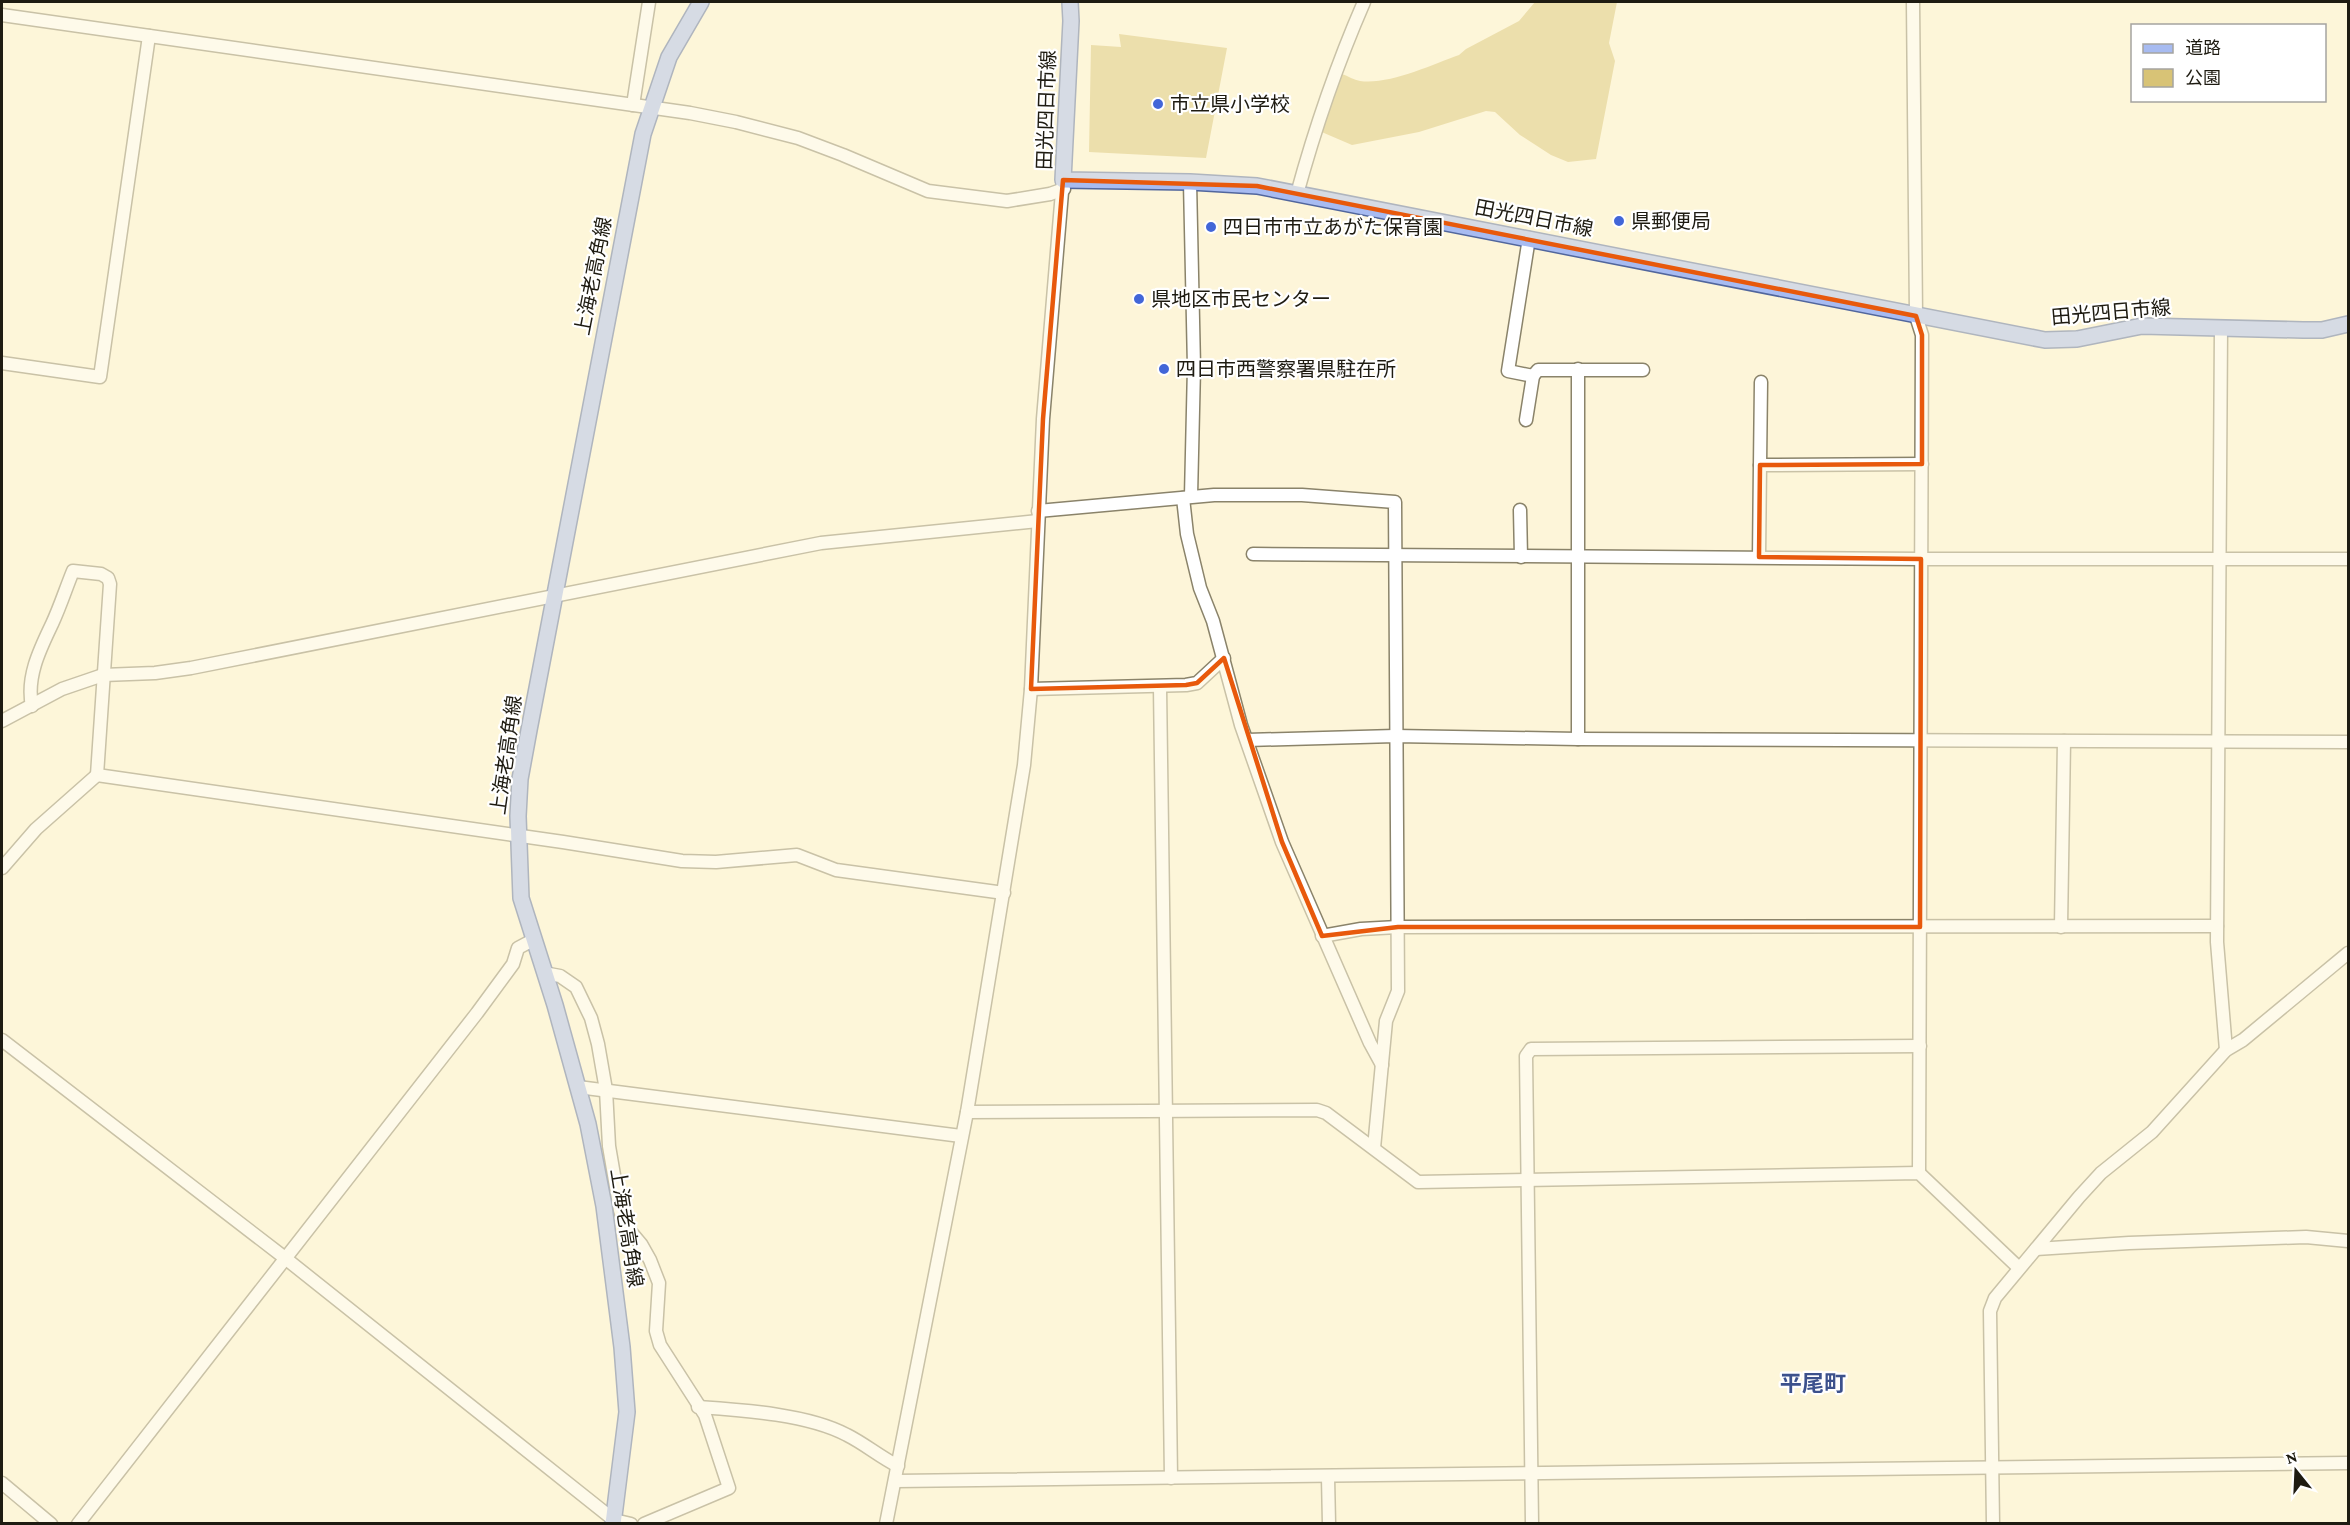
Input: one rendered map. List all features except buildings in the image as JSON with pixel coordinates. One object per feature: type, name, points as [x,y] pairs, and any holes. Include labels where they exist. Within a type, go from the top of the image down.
[{"type":"main road","name":"上海老高角線","points":[[614,1522],[627,1412],[617,1298],[604,1206],[588,1124],[521,898],[517,835],[520,778],[633,176],[651,108],[669,57],[701,2]]},
{"type":"main road","name":"田光四日市線","points":[[1070,2],[1063,184],[1190,182],[1257,186],[2045,340],[2077,339],[2142,327],[2322,330],[2349,324]]},
{"type":"street","points":[[633,105],[648,2]]},
{"type":"street","points":[[1297,194],[1313,135],[1364,2]]},
{"type":"street","points":[[1913,2],[1916,316],[1922,335],[1919,1173]]},
{"type":"street","points":[[2,15],[633,105],[736,122],[798,138],[843,154],[928,191],[1007,201],[1050,194],[1063,184]]},
{"type":"street","points":[[2,363],[100,377],[148,36]]},
{"type":"street","points":[[1190,182],[1194,367],[1187,497],[1188,534],[1200,588],[1281,842],[1382,1066]]},
{"type":"street","points":[[886,1524],[967,1112],[1024,765],[1030,689],[1043,419],[1063,184]]},
{"type":"street","points":[[1529,238],[1508,371],[1533,376]]},
{"type":"street","points":[[2221,327],[2217,926],[2226,1050]]},
{"type":"street","points":[[1578,369],[1578,740]]},
{"type":"street","points":[[1526,420],[1533,376],[1538,370],[1643,370]]},
{"type":"street","points":[[1759,557],[1761,382]]},
{"type":"street","points":[[1761,465],[1922,464]]},
{"type":"street","points":[[2,721],[62,689],[103,675],[155,673],[191,668],[821,543],[1187,497],[1302,495],[1395,502],[1398,991],[1386,1021],[1374,1148]]},
{"type":"street","points":[[1520,510],[1521,557]]},
{"type":"street","points":[[1253,554],[1921,559],[2349,559]]},
{"type":"street","points":[[2,868],[36,829],[97,775],[110,584],[108,578],[101,574],[73,571],[40,646],[32,675],[30,695],[33,705]]},
{"type":"street","points":[[1030,689],[1160,687],[1197,683],[1224,658]]},
{"type":"street","points":[[1160,687],[1171,1478]]},
{"type":"street","points":[[1247,740],[1395,736],[1578,740],[2349,742]]},
{"type":"street","points":[[2061,927],[2064,741]]},
{"type":"street","points":[[97,775],[682,861],[716,862],[797,855],[836,870],[1004,893]]},
{"type":"street","points":[[1322,936],[1361,929],[1398,927],[2217,926]]},
{"type":"street","points":[[78,1524],[477,1013],[513,964],[518,948],[533,940]]},
{"type":"street","points":[[1993,1524],[1990,1311],[1995,1298],[2101,1173],[2152,1132],[2226,1050],[2243,1040],[2349,953]]},
{"type":"street","points":[[544,973],[560,976],[576,987],[585,1004],[598,1044],[606,1090],[609,1146],[620,1210],[625,1225],[641,1244],[650,1260],[659,1283],[656,1331],[660,1345],[705,1415],[729,1488],[644,1524]]},
{"type":"street","points":[[2,1040],[285,1258],[614,1522],[631,1524]]},
{"type":"street","points":[[1532,1524],[1526,1056],[1531,1049],[1920,1046]]},
{"type":"street","points":[[578,1087],[961,1136]]},
{"type":"street","points":[[967,1112],[1317,1110],[1326,1113],[1418,1182],[1919,1173],[2019,1268]]},
{"type":"street","points":[[2036,1249],[2129,1243],[2306,1237],[2349,1241]]},
{"type":"street","points":[[698,1407],[744,1410],[807,1421],[846,1434],[898,1466]]},
{"type":"street","points":[[896,1481],[2349,1463]]},
{"type":"street","points":[[1328,1477],[1329,1524]]},
{"type":"street","points":[[2,1483],[51,1524]]},
{"type":"highlighted area","points":[[1063,180],[1257,186],[1916,316],[1922,335],[1922,464],[1760,465],[1759,557],[1921,559],[1920,927],[1398,927],[1322,936],[1282,842],[1224,658],[1197,683],[1186,685],[1031,689],[1043,419]]},
{"type":"green space","points":[[1535,2],[1617,2],[1609,43],[1615,61],[1596,159],[1568,162],[1551,155],[1520,135],[1495,112],[1486,111],[1419,132],[1352,145],[1317,130],[1342,74],[1358,80],[1371,81],[1397,77],[1423,69],[1459,55],[1519,21]]},
{"type":"green space","points":[[1119,34],[1227,48],[1206,158],[1089,152],[1091,45],[1121,47]]},
{"type":"place","name":"市立県小学校","points":[[1158,104]]},
{"type":"place","name":"県郵便局","points":[[1619,221]]},
{"type":"place","name":"四日市市立あがた保育園","points":[[1211,227]]},
{"type":"place","name":"県地区市民センター","points":[[1139,299]]},
{"type":"place","name":"四日市西警察署県駐在所","points":[[1164,369]]},
{"type":"district","name":"平尾町","points":[[1813,1383]]}]
